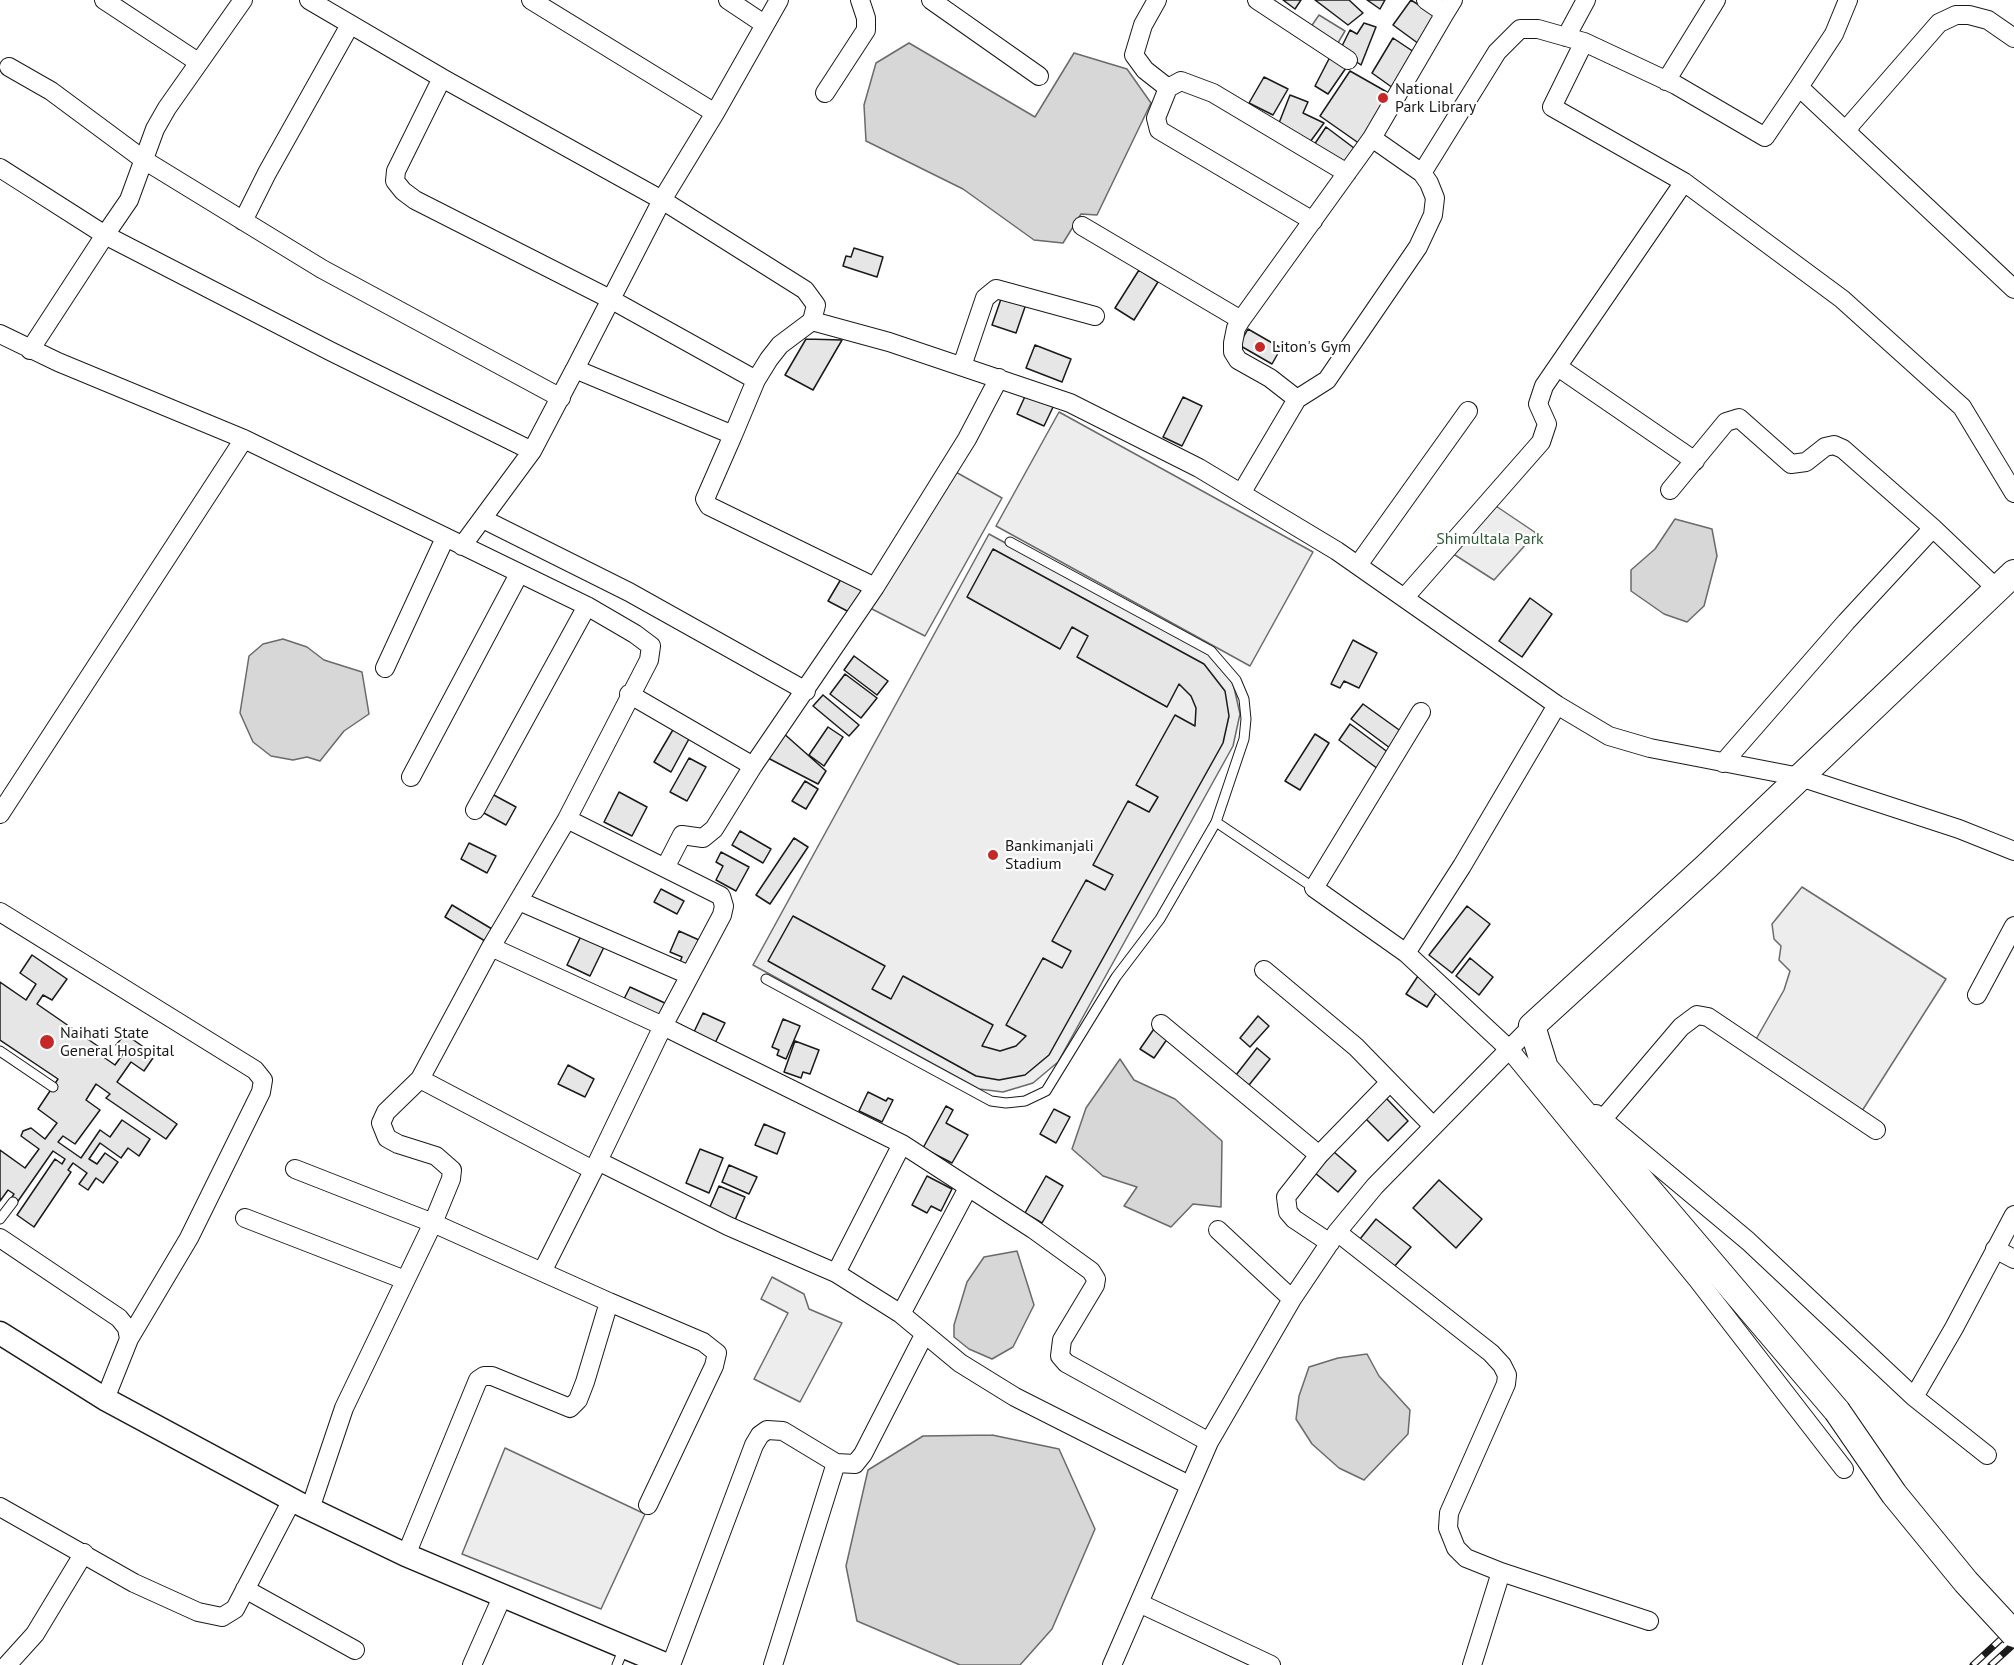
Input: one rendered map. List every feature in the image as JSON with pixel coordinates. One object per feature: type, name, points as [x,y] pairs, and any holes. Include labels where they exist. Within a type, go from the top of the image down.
[{"type":"main road","points":[[2006,581],[1800,777],[1532,1026],[1545,1068],[1837,1411],[1894,1494],[1966,1582],[2014,1634]]},
{"type":"street","points":[[104,0],[198,62]]},
{"type":"street","points":[[30,350],[129,200],[163,115],[243,0]]},
{"type":"street","points":[[309,0],[442,78],[662,200],[805,290],[816,305],[812,321],[780,345],[756,380],[705,499],[709,506],[875,587]]},
{"type":"street","points":[[531,0],[715,113]]},
{"type":"street","points":[[728,0],[764,24]]},
{"type":"street","points":[[385,668],[454,542],[483,519],[532,451],[662,200],[715,113],[779,0]]},
{"type":"street","points":[[825,93],[866,30],[866,18],[858,0],[854,4],[849,0]]},
{"type":"street","points":[[931,0],[954,6],[1039,76]]},
{"type":"street","points":[[1157,0],[1143,25],[1134,55],[1145,70],[1167,88]]},
{"type":"street","points":[[1298,399],[1270,378],[1238,360],[1233,352],[1236,328],[1372,138],[1449,6],[1426,0]]},
{"type":"street","points":[[1566,36],[1586,0]]},
{"type":"street","points":[[1666,81],[1716,0]]},
{"type":"street","points":[[1422,173],[1497,52],[1509,37],[1520,29],[1538,29],[1584,42],[1666,81],[1765,137],[1834,34],[1848,0]]},
{"type":"street","points":[[1268,3],[1330,50],[1348,60]]},
{"type":"street","points":[[1848,133],[1851,124],[1940,23],[1956,15],[1969,15],[1988,20],[2014,38]]},
{"type":"street","points":[[243,221],[267,173],[350,25]]},
{"type":"street","points":[[1584,42],[1552,106],[1683,182],[1842,299],[1962,407],[2014,494]]},
{"type":"street","points":[[9,67],[51,91],[144,159],[322,269],[561,398]]},
{"type":"street","points":[[442,78],[402,158],[395,181],[415,200],[612,300],[756,380]]},
{"type":"street","points":[[1313,221],[1160,130],[1156,118],[1167,88],[1181,81],[1213,93],[1347,173]]},
{"type":"street","points":[[1799,87],[2014,289]]},
{"type":"street","points":[[1242,492],[1298,399],[1327,380],[1418,247],[1433,215],[1435,198],[1430,183],[1422,173],[1372,138]]},
{"type":"street","points":[[0,168],[105,235],[330,351],[532,451]]},
{"type":"street","points":[[1406,597],[1541,442],[1547,424],[1538,404],[1544,386],[1683,182]]},
{"type":"street","points":[[1082,226],[1241,320]]},
{"type":"street","points":[[962,366],[985,298],[996,288],[1095,315]]},
{"type":"street","points":[[812,321],[962,366],[1070,403],[1242,492],[1358,565],[1557,705],[1609,736],[1650,748],[1800,777],[1959,829],[2014,851]]},
{"type":"street","points":[[0,334],[30,350],[244,439],[586,606],[635,634],[651,646],[649,660],[629,694],[567,819],[491,948],[420,1079],[386,1112],[381,1123],[387,1138],[398,1144],[436,1156],[452,1170],[451,1179],[301,1504],[230,1614],[213,1616],[198,1612],[134,1583],[0,1507]]},
{"type":"street","points":[[1558,367],[1695,461]]},
{"type":"street","points":[[575,369],[733,435]]},
{"type":"street","points":[[666,866],[682,834],[703,838],[709,835],[753,766],[806,692],[875,587],[967,439],[999,378]]},
{"type":"street","points":[[1358,565],[1468,411]]},
{"type":"street","points":[[1670,490],[1726,422],[1739,418],[1791,464],[1806,462],[1826,447],[1834,445],[1844,449],[1933,528],[2006,581]]},
{"type":"street","points":[[0,814],[244,439]]},
{"type":"street","points":[[483,519],[629,592],[806,692]]},
{"type":"street","points":[[1723,763],[1846,622],[1933,528]]},
{"type":"street","points":[[411,777],[519,574]]},
{"type":"street","points":[[475,810],[586,606]]},
{"type":"street","points":[[629,694],[753,766]]},
{"type":"street","points":[[1406,953],[1468,857],[1557,705]]},
{"type":"street","points":[[1422,712],[1314,888],[1406,953],[1509,1049],[1698,1278],[1844,1469]]},
{"type":"street","points":[[543,1270],[724,906],[720,896],[711,889],[567,819]]},
{"type":"street","points":[[519,901],[689,975]]},
{"type":"street","points":[[0,912],[255,1070],[262,1080],[261,1092],[189,1238],[129,1339],[105,1399]]},
{"type":"street","points":[[1977,995],[2014,926]]},
{"type":"street","points":[[491,948],[663,1026],[902,1144],[1082,1264],[1091,1271],[1096,1279],[1092,1292],[1062,1340],[1060,1356],[1066,1363],[1209,1442]]},
{"type":"street","points":[[1264,970],[1356,1047],[1433,1126]]},
{"type":"street","points":[[1602,1120],[1682,1027],[1697,1015],[1708,1017],[1876,1130]]},
{"type":"street","points":[[1161,1024],[1319,1155]]},
{"type":"street","points":[[1112,1665],[1209,1442],[1292,1299],[1334,1237],[1375,1186],[1532,1026]]},
{"type":"street","points":[[420,1079],[596,1166],[836,1273],[901,1314],[960,1363],[1015,1397],[1189,1485]]},
{"type":"street","points":[[1556,1081],[1748,1241],[1914,1397],[1987,1455]]},
{"type":"street","points":[[1390,1082],[1319,1155],[1286,1197],[1286,1204],[1294,1219],[1334,1237],[1502,1365],[1507,1375],[1506,1384],[1453,1499],[1448,1528],[1456,1548],[1466,1558],[1501,1572],[1649,1622]]},
{"type":"street","points":[[836,1273],[902,1144]]},
{"type":"street","points":[[295,1169],[432,1222],[543,1270],[609,1302],[703,1342],[717,1353],[714,1366],[648,1505]]},
{"type":"street","points":[[901,1314],[968,1188]]},
{"type":"street","points":[[1914,1397],[1954,1328],[2014,1215]]},
{"type":"street","points":[[245,1218],[405,1280]]},
{"type":"street","points":[[1218,1230],[1292,1299]]},
{"type":"street","points":[[0,1238],[119,1318],[127,1328],[129,1339]]},
{"type":"street","points":[[1995,1249],[2014,1259]]},
{"type":"street","points":[[406,1555],[478,1380],[484,1376],[492,1376],[570,1408],[578,1400],[585,1382],[609,1302]]},
{"type":"street","points":[[0,1333],[105,1399],[301,1504],[406,1555],[502,1596],[620,1657],[669,1665],[754,1445],[760,1436],[767,1430],[783,1431],[836,1463],[848,1466],[859,1461],[924,1335]]},
{"type":"street","points":[[773,1665],[836,1463]]},
{"type":"street","points":[[7,1665],[35,1634],[84,1553]]},
{"type":"street","points":[[1472,1665],[1501,1572]]},
{"type":"street","points":[[245,1589],[355,1650]]},
{"type":"street","points":[[472,1665],[502,1596]]},
{"type":"street","points":[[1139,1603],[1271,1665]]},
{"type":"lane","points":[[766,979],[992,1101],[1006,1103],[1025,1101],[1046,1091],[1116,977],[1160,919],[1216,822],[1244,739],[1246,718],[1244,699],[1236,680],[1211,651],[1010,542]]},
{"type":"lane","points":[[1216,822],[1314,888]]},
{"type":"lane","points":[[0,1051],[53,1087]]},
{"type":"lane","points":[[0,1219],[13,1202]]},
{"type":"shaded area","points":[[1319,15],[1345,31],[1332,53],[1306,34]]},
{"type":"shaded area","points":[[909,43],[1035,117],[1074,53],[1127,69],[1151,103],[1097,215],[1081,214],[1063,243],[1034,240],[963,189],[866,141],[864,105],[876,63]]},
{"type":"shaded area","points":[[1059,412],[1313,552],[1250,666],[996,526]]},
{"type":"shaded area","points":[[954,471],[1002,498],[925,636],[870,608]]},
{"type":"shaded area","name":"Shimultala Park","points":[[1484,498],[1536,533],[1494,580],[1444,548]]},
{"type":"shaded area","points":[[1675,519],[1712,529],[1717,556],[1704,606],[1687,622],[1664,614],[1631,591],[1631,570],[1655,549]]},
{"type":"shaded area","name":"Bankimanjali Stadium","points":[[989,534],[1208,654],[1233,683],[1240,714],[1233,746],[1058,1062],[1033,1083],[1003,1092],[979,1089],[753,965]]},
{"type":"shaded area","points":[[283,639],[307,647],[324,660],[362,672],[369,714],[344,731],[320,761],[307,757],[293,760],[271,756],[253,742],[240,713],[249,656],[263,644]]},
{"type":"shaded area","points":[[1802,887],[1946,979],[1862,1111],[1755,1041],[1784,990],[1790,971],[1779,960],[1781,946],[1774,939],[1772,924]]},
{"type":"shaded area","points":[[1120,1059],[1134,1080],[1175,1099],[1222,1141],[1221,1207],[1193,1204],[1171,1227],[1124,1206],[1137,1187],[1103,1176],[1072,1149],[1086,1108]]},
{"type":"shaded area","points":[[1017,1251],[1034,1305],[1013,1347],[992,1359],[969,1349],[954,1337],[954,1325],[967,1282],[984,1257]]},
{"type":"shaded area","points":[[772,1277],[804,1294],[809,1309],[842,1323],[800,1402],[754,1379],[788,1313],[761,1299]]},
{"type":"shaded area","points":[[1367,1354],[1379,1376],[1410,1410],[1408,1434],[1364,1480],[1339,1468],[1312,1444],[1296,1419],[1299,1396],[1309,1367],[1338,1358]]},
{"type":"shaded area","points":[[992,1435],[1059,1449],[1095,1529],[1052,1629],[1020,1665],[960,1665],[857,1621],[846,1566],[868,1470],[923,1436]]},
{"type":"shaded area","points":[[505,1448],[645,1514],[601,1609],[462,1554]]},
{"type":"building","points":[[1283,0],[1301,0],[1295,9]]},
{"type":"building","points":[[1315,0],[1349,0],[1363,13],[1348,25]]},
{"type":"building","points":[[1367,0],[1385,0],[1380,9]]},
{"type":"building","points":[[1411,0],[1435,15],[1419,44],[1393,25]]},
{"type":"building","points":[[1364,23],[1376,27],[1361,65],[1340,50],[1350,30],[1357,34]]},
{"type":"building","points":[[1393,38],[1414,52],[1393,88],[1372,73]]},
{"type":"building","points":[[1332,53],[1348,65],[1328,94],[1315,86]]},
{"type":"building","points":[[1350,71],[1394,96],[1360,144],[1320,116]]},
{"type":"building","points":[[1264,77],[1288,89],[1273,115],[1249,103]]},
{"type":"building","points":[[1290,95],[1308,102],[1303,113],[1324,123],[1310,142],[1279,123]]},
{"type":"building","points":[[1326,127],[1358,151],[1345,168],[1312,148]]},
{"type":"building","points":[[854,248],[883,257],[877,277],[843,266],[846,256],[851,257]]},
{"type":"building","points":[[1139,270],[1158,282],[1134,320],[1115,308]]},
{"type":"building","points":[[1002,296],[1026,304],[1016,333],[992,325]]},
{"type":"building","name":"Liton's Gym","points":[[1248,329],[1281,348],[1272,364],[1239,345]]},
{"type":"building","points":[[806,339],[842,340],[813,390],[785,375]]},
{"type":"building","points":[[1035,345],[1071,359],[1062,382],[1026,368]]},
{"type":"building","points":[[1027,392],[1054,405],[1044,426],[1017,414]]},
{"type":"building","points":[[1183,397],[1202,406],[1182,446],[1163,437]]},
{"type":"building","points":[[993,549],[1204,664],[1225,691],[1229,716],[1223,743],[1049,1055],[1025,1075],[999,1080],[976,1076],[768,961],[793,916],[885,966],[872,989],[891,999],[903,976],[993,1025],[982,1046],[1000,1051],[1016,1046],[1026,1036],[1006,1025],[1043,958],[1062,968],[1071,951],[1052,941],[1086,880],[1105,890],[1113,875],[1093,865],[1128,801],[1149,812],[1158,797],[1136,785],[1175,715],[1195,726],[1196,708],[1191,696],[1179,684],[1167,707],[1077,657],[1088,636],[1072,627],[1060,649],[967,597]]},
{"type":"building","points":[[841,579],[863,591],[851,613],[828,601]]},
{"type":"building","points":[[1530,598],[1552,614],[1522,657],[1499,641]]},
{"type":"building","points":[[1353,640],[1377,653],[1359,688],[1344,681],[1340,688],[1331,684]]},
{"type":"building","points":[[854,656],[888,681],[877,695],[844,670]]},
{"type":"building","points":[[845,674],[877,698],[861,718],[830,694]]},
{"type":"building","points":[[823,695],[859,725],[849,736],[813,706]]},
{"type":"building","points":[[1363,704],[1402,732],[1390,748],[1351,719]]},
{"type":"building","points":[[1350,724],[1389,753],[1378,769],[1339,740]]},
{"type":"building","points":[[828,727],[843,737],[824,766],[809,755]]},
{"type":"building","points":[[674,728],[690,737],[671,772],[654,762]]},
{"type":"building","points":[[782,732],[826,771],[818,784],[766,757]]},
{"type":"building","points":[[1315,734],[1329,743],[1300,790],[1285,781]]},
{"type":"building","points":[[689,758],[706,767],[687,801],[670,792]]},
{"type":"building","points":[[805,781],[818,789],[806,809],[792,801]]},
{"type":"building","points":[[619,792],[647,807],[632,836],[604,822]]},
{"type":"building","points":[[492,794],[516,807],[506,825],[482,812]]},
{"type":"building","points":[[740,831],[771,849],[763,863],[732,845]]},
{"type":"building","points":[[794,838],[808,847],[770,904],[756,895]]},
{"type":"building","points":[[469,843],[496,856],[487,873],[461,859]]},
{"type":"building","points":[[721,852],[749,867],[736,891],[716,880],[723,866],[716,862]]},
{"type":"building","points":[[661,889],[684,901],[677,914],[654,902]]},
{"type":"building","points":[[452,905],[492,929],[485,941],[445,917]]},
{"type":"building","points":[[1467,906],[1490,924],[1452,973],[1429,955]]},
{"type":"building","points":[[679,931],[699,940],[687,966],[680,962],[682,957],[670,952]]},
{"type":"building","points":[[582,934],[605,945],[590,976],[567,965]]},
{"type":"building","points":[[32,955],[67,979],[52,1000],[43,995],[37,1004],[105,1051],[102,1056],[115,1065],[125,1051],[116,1045],[125,1034],[155,1055],[144,1071],[131,1062],[117,1082],[177,1124],[166,1139],[106,1098],[110,1094],[96,1084],[86,1100],[100,1110],[75,1144],[63,1136],[58,1142],[81,1158],[100,1130],[110,1137],[122,1120],[150,1139],[139,1156],[128,1148],[121,1158],[100,1143],[89,1159],[97,1164],[105,1153],[118,1162],[103,1183],[96,1178],[88,1190],[79,1184],[87,1173],[73,1163],[68,1170],[71,1172],[34,1227],[17,1215],[55,1159],[62,1164],[65,1159],[53,1151],[16,1204],[10,1200],[14,1194],[8,1190],[0,1201],[0,1150],[25,1168],[39,1149],[21,1136],[23,1131],[31,1128],[45,1139],[57,1123],[38,1109],[58,1079],[0,1040],[0,982],[26,1000],[36,984],[20,973]]},
{"type":"building","points":[[1470,958],[1493,977],[1479,995],[1456,976]]},
{"type":"building","points":[[1418,976],[1438,990],[1427,1007],[1406,994]]},
{"type":"building","points":[[630,987],[667,1004],[661,1017],[624,999]]},
{"type":"building","points":[[703,1013],[725,1023],[714,1045],[693,1034]]},
{"type":"building","points":[[1258,1016],[1269,1026],[1250,1047],[1240,1038]]},
{"type":"building","points":[[783,1019],[800,1026],[786,1059],[777,1055],[779,1050],[772,1047]]},
{"type":"building","points":[[1156,1026],[1170,1035],[1154,1058],[1140,1049]]},
{"type":"building","points":[[795,1041],[819,1050],[810,1074],[803,1072],[801,1078],[784,1072]]},
{"type":"building","points":[[1257,1048],[1270,1059],[1249,1085],[1236,1075]]},
{"type":"building","points":[[568,1065],[594,1079],[585,1097],[558,1084]]},
{"type":"building","points":[[868,1092],[886,1101],[888,1098],[893,1100],[882,1122],[859,1111]]},
{"type":"building","points":[[1386,1098],[1408,1121],[1388,1141],[1365,1118]]},
{"type":"building","points":[[946,1106],[953,1110],[946,1123],[968,1135],[952,1163],[923,1148]]},
{"type":"building","points":[[1054,1109],[1070,1117],[1056,1143],[1040,1134]]},
{"type":"building","points":[[764,1124],[785,1133],[777,1154],[755,1145]]},
{"type":"building","points":[[700,1149],[723,1158],[709,1193],[686,1183]]},
{"type":"building","points":[[1334,1152],[1356,1171],[1338,1192],[1315,1173]]},
{"type":"building","points":[[729,1165],[757,1177],[749,1194],[722,1182]]},
{"type":"building","points":[[927,1176],[952,1189],[941,1211],[931,1206],[927,1213],[912,1205]]},
{"type":"building","points":[[1046,1176],[1063,1186],[1042,1223],[1025,1213]]},
{"type":"building","points":[[1439,1180],[1482,1219],[1456,1248],[1413,1208]]},
{"type":"building","points":[[719,1186],[745,1197],[735,1220],[709,1209]]},
{"type":"building","points":[[1376,1219],[1411,1247],[1394,1267],[1360,1239]]},
{"type":"railway","points":[[1973,1665],[2014,1627]]},
{"type":"railway","points":[[1991,1665],[2014,1644]]},
{"type":"place","name":"National Park Library","points":[[1383,98]]},
{"type":"place","name":"Liton's Gym","points":[[1260,347]]},
{"type":"place","name":"Bankimanjali Stadium","points":[[993,855]]},
{"type":"place","name":"Naihati State General Hospital","points":[[47,1042]]}]
